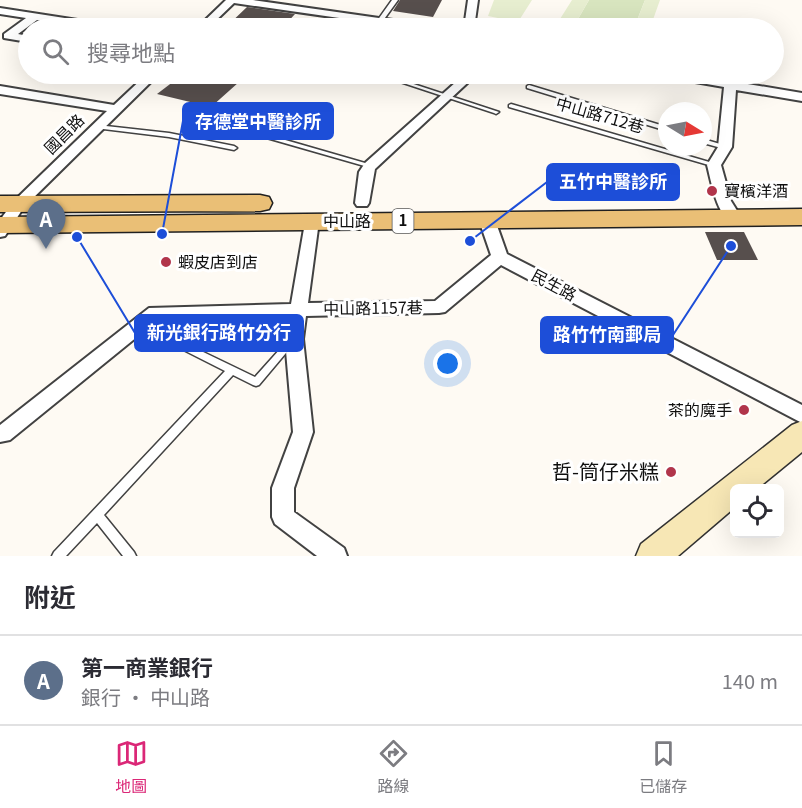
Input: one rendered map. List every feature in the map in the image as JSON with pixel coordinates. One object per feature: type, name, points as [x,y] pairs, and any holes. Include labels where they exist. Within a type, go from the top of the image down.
[{"type":"main road","name":"中山路","points":[[5,218],[488,220],[729,209],[802,201]]},
{"type":"main road","name":"中山路","points":[[5,218],[362,203],[729,209],[802,217]]},
{"type":"street","points":[[213,18],[232,0],[359,18]]},
{"type":"street","points":[[470,18],[473,0]]},
{"type":"street","points":[[0,11],[48,18]]},
{"type":"street","points":[[18,29],[8,36],[18,38]]},
{"type":"street","name":"國昌路","points":[[5,218],[142,84]]},
{"type":"street","points":[[362,203],[366,172],[370,166],[461,84]]},
{"type":"street","points":[[725,84],[802,96]]},
{"type":"street","points":[[729,209],[714,165],[725,147],[730,85]]},
{"type":"street","points":[[0,90],[115,109]]},
{"type":"street","points":[[488,220],[500,257]]},
{"type":"street","name":"中山路1157巷","points":[[311,221],[294,339],[303,432],[283,488],[283,517],[336,556]]},
{"type":"street","name":"中山路1157巷","points":[[3,434],[155,313],[299,308],[439,307],[500,257]]},
{"type":"street","name":"民生路","points":[[500,257],[802,416]]},
{"type":"street","points":[[741,484],[802,434]]},
{"type":"street","points":[[653,556],[730,493]]},
{"type":"lane","points":[[382,18],[395,0]]},
{"type":"lane","points":[[412,84],[496,112]]},
{"type":"lane","points":[[529,87],[658,126]]},
{"type":"lane","name":"中山路712巷","points":[[511,106],[714,165]]},
{"type":"lane","points":[[206,119],[370,166]]},
{"type":"lane","points":[[97,127],[169,135],[234,148]]},
{"type":"lane","points":[[712,143],[725,147]]},
{"type":"lane","points":[[141,325],[256,382],[294,339]]},
{"type":"lane","points":[[58,556],[98,516],[231,371]]},
{"type":"lane","points":[[98,516],[130,556]]},
{"type":"green space","points":[[494,0],[532,0],[521,18],[488,16]]},
{"type":"green space","points":[[572,0],[589,0],[579,18],[561,18]]},
{"type":"green space","points":[[589,0],[645,0],[638,18],[579,18]]},
{"type":"green space","points":[[645,0],[660,0],[654,18],[638,18]]},
{"type":"building","points":[[400,0],[442,0],[433,17],[393,11]]},
{"type":"building","points":[[247,7],[295,14],[291,18],[235,18]]},
{"type":"building","points":[[170,84],[237,84],[211,107],[157,94]]},
{"type":"building","points":[[705,232],[744,232],[758,260],[717,260]]},
{"type":"place","name":"寶檳洋酒","points":[[712,191]]},
{"type":"place","name":"存德堂中醫診所","points":[[162,234]]},
{"type":"place","name":"新光銀行路竹分行","points":[[77,237]]},
{"type":"place","name":"五竹中醫診所","points":[[470,241]]},
{"type":"place","name":"路竹竹南郵局","points":[[731,246]]},
{"type":"place","name":"第一商業銀行","points":[[46,249]]},
{"type":"place","name":"蝦皮店到店","points":[[166,262]]},
{"type":"place","name":"茶的魔手","points":[[744,410]]},
{"type":"place","name":"哲-筒仔米糕","points":[[671,472]]}]
